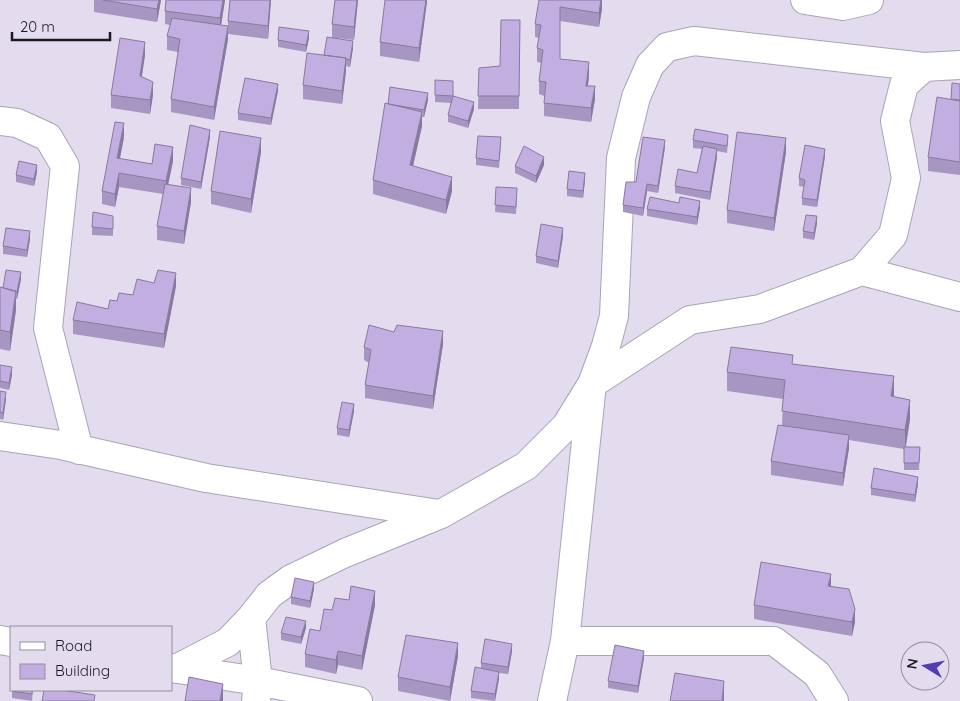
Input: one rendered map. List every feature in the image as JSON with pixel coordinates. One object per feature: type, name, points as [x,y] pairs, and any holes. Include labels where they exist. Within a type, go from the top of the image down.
[{"type":"street","points":[[805,0],[843,6],[869,0]]},
{"type":"street","points":[[173,668],[228,642],[251,618],[269,595],[291,579],[344,552],[441,514],[526,466],[566,426],[592,384],[606,346],[614,316],[621,158],[636,97],[650,65],[667,47],[694,41],[924,67],[960,65]]},
{"type":"street","points":[[592,384],[690,320],[760,309],[862,271],[893,235],[906,178],[895,121],[904,85],[924,67]]},
{"type":"street","points":[[0,121],[17,123],[48,137],[66,166],[48,328],[79,450]]},
{"type":"street","points":[[862,271],[960,297]]},
{"type":"street","points":[[552,701],[565,641],[592,384]]},
{"type":"street","points":[[0,436],[79,450],[206,478],[441,514]]},
{"type":"street","points":[[251,618],[257,691]]},
{"type":"street","points":[[565,641],[774,641],[817,674],[834,701]]},
{"type":"street","points":[[173,668],[257,691],[358,701]]},
{"type":"building","points":[[103,0],[159,0],[157,9]]},
{"type":"building","points":[[166,0],[223,0],[220,18],[165,11]]},
{"type":"building","points":[[230,0],[270,0],[268,26],[228,21]]},
{"type":"building","points":[[335,0],[357,0],[354,27],[332,24]]},
{"type":"building","points":[[385,0],[426,0],[419,48],[380,42]]},
{"type":"building","points":[[539,0],[601,0],[599,13],[560,7],[560,59],[589,62],[586,86],[595,86],[591,108],[544,103],[546,82],[539,81],[543,50],[537,48],[541,25],[535,24]]},
{"type":"building","points":[[172,18],[228,26],[214,107],[171,99],[180,39],[167,36]]},
{"type":"building","points":[[501,20],[520,20],[519,96],[478,96],[479,68],[500,66]]},
{"type":"building","points":[[279,27],[309,31],[306,45],[278,40]]},
{"type":"building","points":[[327,37],[353,41],[350,60],[324,55]]},
{"type":"building","points":[[120,38],[145,42],[140,76],[153,82],[150,100],[111,95]]},
{"type":"building","points":[[307,53],[346,58],[342,91],[303,85]]},
{"type":"building","points":[[245,78],[278,84],[271,118],[238,113]]},
{"type":"building","points":[[435,80],[453,81],[453,96],[435,95]]},
{"type":"building","points":[[952,83],[960,84],[960,100],[951,99]]},
{"type":"building","points":[[390,87],[428,93],[424,110],[388,104]]},
{"type":"building","points":[[453,96],[474,102],[468,121],[448,115]]},
{"type":"building","points":[[937,97],[960,101],[960,162],[928,157]]},
{"type":"building","points":[[385,103],[422,112],[410,165],[452,177],[446,200],[373,180]]},
{"type":"building","points":[[115,122],[124,123],[117,158],[152,164],[155,144],[173,147],[166,181],[119,173],[115,194],[102,191]]},
{"type":"building","points":[[190,125],[210,130],[201,182],[181,178]]},
{"type":"building","points":[[695,129],[728,135],[727,146],[693,140]]},
{"type":"building","points":[[220,131],[261,138],[251,199],[211,191]]},
{"type":"building","points":[[737,132],[786,138],[774,218],[727,210]]},
{"type":"building","points":[[478,136],[501,137],[499,161],[476,158]]},
{"type":"building","points":[[643,137],[665,140],[658,186],[647,184],[643,208],[623,205],[626,182],[636,182]]},
{"type":"building","points":[[805,145],[825,149],[817,200],[802,198],[805,180],[799,178]]},
{"type":"building","points":[[524,146],[544,157],[536,176],[515,166]]},
{"type":"building","points":[[703,146],[717,149],[710,192],[675,186],[678,169],[697,173]]},
{"type":"building","points":[[19,161],[37,165],[34,179],[16,175]]},
{"type":"building","points":[[569,171],[585,173],[583,191],[567,189]]},
{"type":"building","points":[[165,184],[191,188],[184,231],[157,226]]},
{"type":"building","points":[[496,187],[517,188],[516,207],[495,205]]},
{"type":"building","points":[[650,197],[679,203],[680,197],[700,201],[697,217],[647,209]]},
{"type":"building","points":[[93,212],[113,216],[113,229],[92,227]]},
{"type":"building","points":[[806,215],[817,216],[814,233],[803,231]]},
{"type":"building","points":[[541,224],[563,228],[558,261],[536,256]]},
{"type":"building","points":[[6,228],[30,231],[27,250],[3,246]]},
{"type":"building","points":[[6,270],[21,272],[17,292],[3,288]]},
{"type":"building","points":[[158,270],[176,273],[164,334],[73,320],[77,302],[108,309],[110,300],[117,301],[119,293],[133,295],[137,279],[154,283]]},
{"type":"building","points":[[0,287],[16,291],[10,332],[0,330]]},
{"type":"building","points":[[369,325],[394,332],[397,325],[443,331],[433,396],[365,385],[371,350],[364,347]]},
{"type":"building","points":[[731,347],[793,355],[792,364],[894,376],[891,396],[910,400],[905,430],[782,411],[785,380],[727,372]]},
{"type":"building","points":[[0,365],[12,367],[9,383],[0,381]]},
{"type":"building","points":[[0,391],[6,392],[3,413],[0,412]]},
{"type":"building","points":[[342,402],[354,404],[349,430],[337,428]]},
{"type":"building","points":[[778,425],[849,435],[843,473],[771,461]]},
{"type":"building","points":[[904,447],[920,447],[919,463],[904,463]]},
{"type":"building","points":[[874,468],[918,477],[915,495],[871,488]]},
{"type":"building","points":[[761,562],[831,574],[828,586],[849,589],[855,609],[852,622],[754,605]]},
{"type":"building","points":[[295,578],[314,582],[310,601],[291,597]]},
{"type":"building","points":[[351,586],[375,591],[362,656],[338,651],[336,660],[305,654],[310,629],[320,631],[324,609],[332,610],[335,598],[349,600]]},
{"type":"building","points":[[286,617],[306,621],[301,637],[281,633]]},
{"type":"building","points":[[406,635],[458,643],[450,687],[398,677]]},
{"type":"building","points":[[485,639],[512,644],[508,667],[481,663]]},
{"type":"building","points":[[615,645],[644,651],[638,686],[608,681]]},
{"type":"building","points":[[475,667],[499,672],[495,694],[471,691]]},
{"type":"building","points":[[675,673],[724,681],[722,701],[670,701]]},
{"type":"building","points":[[189,677],[223,684],[220,701],[185,701]]},
{"type":"building","points":[[12,691],[32,691],[32,694]]},
{"type":"building","points":[[44,691],[68,691],[95,695],[94,701],[42,701]]}]
